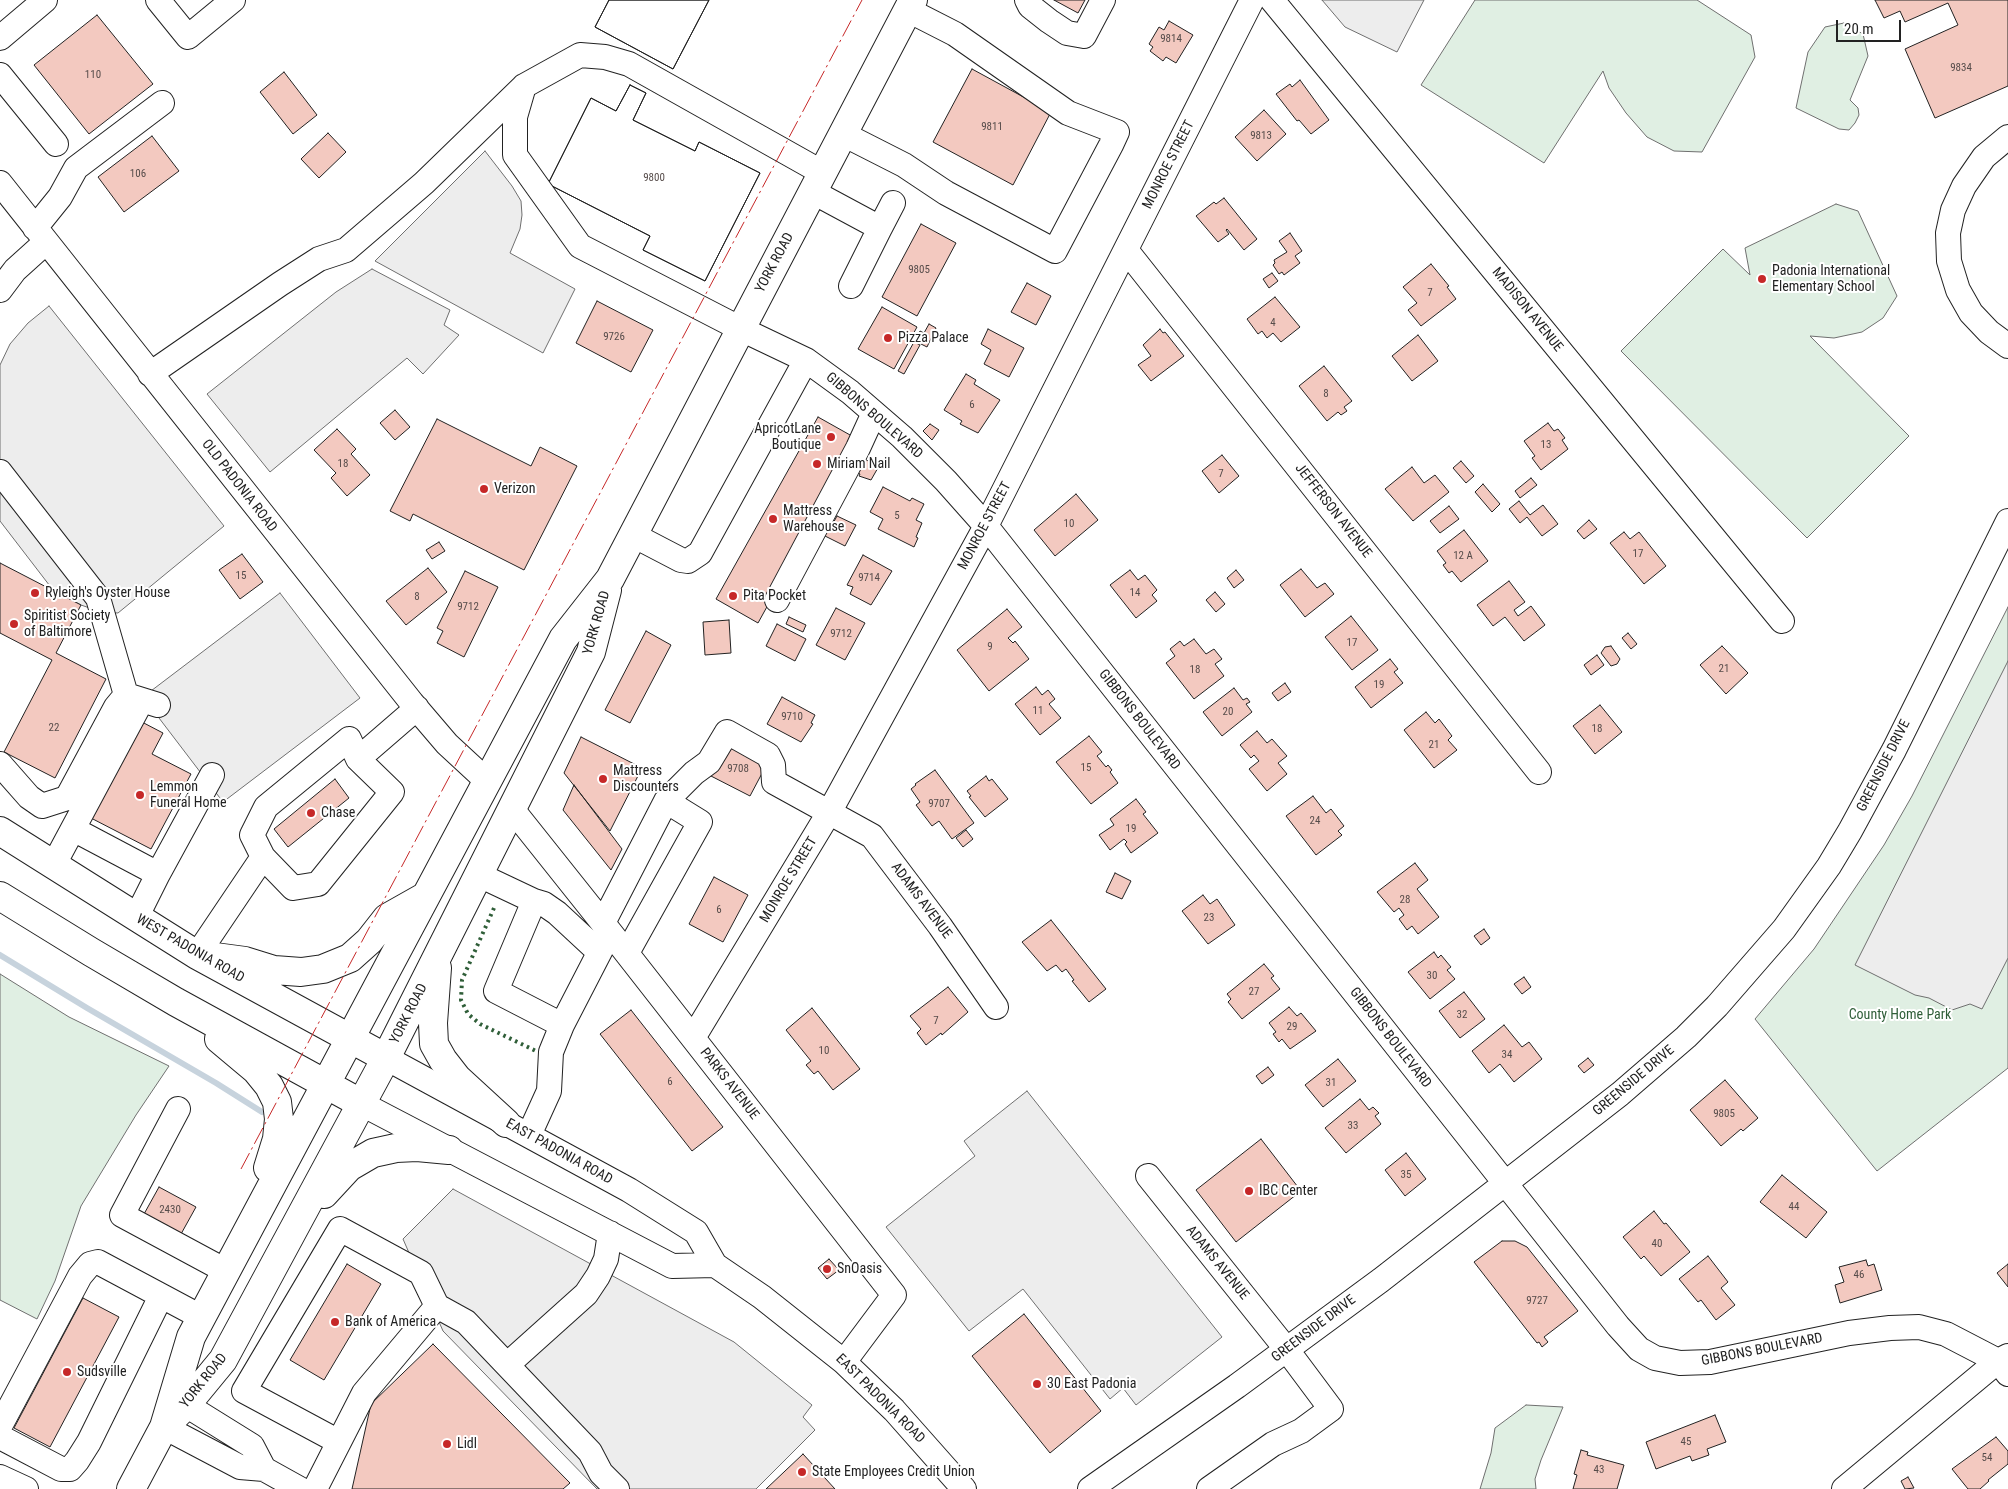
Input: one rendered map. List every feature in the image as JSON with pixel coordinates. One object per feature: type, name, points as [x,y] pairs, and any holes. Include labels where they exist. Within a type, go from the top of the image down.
[{"type":"main road","name":"YORK ROAD","points":[[132,1489],[164,1427],[191,1337],[201,1317],[563,638],[610,579],[911,5]]},
{"type":"main road","name":"YORK ROAD","points":[[164,1427],[186,1405],[223,1360],[362,1104],[591,652],[610,579]]},
{"type":"main road","name":"WEST PADONIA ROAD","points":[[0,831],[197,955],[386,1058]]},
{"type":"main road","points":[[0,896],[176,1002],[362,1104]]},
{"type":"main road","points":[[197,955],[245,961],[274,970],[301,972],[323,969],[350,958],[369,941],[387,918],[426,896]]},
{"type":"main road","points":[[439,954],[433,1023],[434,1044],[443,1060],[457,1078],[517,1129]]},
{"type":"main road","points":[[176,1002],[256,1070],[269,1086],[277,1102],[279,1119],[277,1139],[248,1230]]},
{"type":"main road","points":[[301,1218],[349,1167],[373,1153],[396,1148],[417,1147],[449,1150]]},
{"type":"street","points":[[0,38],[45,0]]},
{"type":"street","points":[[158,0],[188,37],[233,0]]},
{"type":"street","points":[[1027,0],[1030,6],[1066,33],[1084,36],[1103,0]]},
{"type":"street","name":"MONROE STREET","points":[[693,1038],[830,812],[986,526],[1252,0]]},
{"type":"street","name":"MADISON AVENUE","points":[[1272,0],[1782,621]]},
{"type":"street","points":[[843,134],[904,165],[946,193],[1055,251],[1117,132],[1068,113],[911,5]]},
{"type":"street","points":[[150,374],[319,259],[346,250],[424,184],[524,86],[580,55],[605,57],[629,64],[818,182],[880,228]]},
{"type":"street","points":[[0,75],[56,144]]},
{"type":"street","name":"GIBBONS BOULEVARD","points":[[524,86],[514,118],[515,155],[580,246],[741,329],[806,360],[850,392],[908,443],[946,481],[986,526],[1618,1326],[1639,1349],[1655,1358],[1680,1363],[1710,1362],[1849,1333],[1919,1327],[1946,1334],[2005,1364],[1844,1489]]},
{"type":"street","points":[[0,290],[40,235],[76,168],[162,103]]},
{"type":"street","points":[[2008,137],[1984,158],[1964,186],[1953,210],[1948,233],[1949,261],[1958,290],[1971,313],[1989,332],[2008,346]]},
{"type":"street","name":"OLD PADONIA ROAD","points":[[0,183],[417,708],[447,744],[487,781]]},
{"type":"street","points":[[851,286],[892,203]]},
{"type":"street","name":"JEFFERSON AVENUE","points":[[1126,250],[1539,772]]},
{"type":"street","points":[[633,535],[681,560],[688,561],[700,553],[806,360]]},
{"type":"street","points":[[777,600],[858,448],[874,413]]},
{"type":"street","points":[[0,472],[98,598],[142,700]]},
{"type":"street","name":"GREENSIDE DRIVE","points":[[1090,1489],[1287,1350],[1620,1094],[1686,1038],[1741,981],[1784,929],[1823,874],[1850,831],[1894,750],[2008,521]]},
{"type":"street","points":[[0,764],[42,806],[68,798],[116,707],[142,700]]},
{"type":"street","points":[[53,866],[142,700]]},
{"type":"street","points":[[358,759],[417,708]]},
{"type":"street","name":"ADAMS AVENUE","points":[[666,801],[694,773],[709,762],[727,732],[768,755],[772,765],[774,782],[872,836],[940,926],[996,1007]]},
{"type":"street","points":[[349,738],[358,759],[392,792],[318,884],[293,888],[263,857],[252,835],[266,807],[349,738]]},
{"type":"street","points":[[136,918],[212,775]]},
{"type":"street","points":[[517,1129],[549,1091],[551,1052],[556,1022],[601,937],[666,801],[700,822],[627,953]]},
{"type":"street","name":"PARKS AVENUE","points":[[512,809],[601,937],[627,953],[894,1296],[844,1362]]},
{"type":"street","points":[[73,829],[158,874]]},
{"type":"street","points":[[197,955],[263,857]]},
{"type":"street","points":[[479,875],[544,904],[601,937]]},
{"type":"street","points":[[534,901],[496,991],[556,1022]]},
{"type":"street","name":"EAST PADONIA ROAD","points":[[386,1058],[629,1190],[696,1232],[715,1265],[762,1297],[844,1362],[894,1410],[964,1489]]},
{"type":"street","points":[[362,1104],[672,1266],[715,1265]]},
{"type":"street","points":[[178,1109],[122,1215],[226,1271]]},
{"type":"street","name":"ADAMS AVENUE","points":[[1148,1176],[1287,1350],[1331,1410],[1301,1431],[1273,1444],[1208,1489]]},
{"type":"street","points":[[339,1442],[244,1391],[340,1229],[421,1273],[437,1306],[466,1322],[508,1364],[590,1452],[601,1473],[617,1489]]},
{"type":"street","points":[[508,1364],[586,1294],[606,1259],[610,1233]]},
{"type":"street","points":[[0,1426],[80,1276],[90,1264],[98,1262],[201,1317]]},
{"type":"street","points":[[0,1437],[61,1469],[70,1469],[89,1442],[162,1296]]},
{"type":"street","points":[[315,1489],[364,1393],[437,1306]]},
{"type":"street","points":[[186,1405],[252,1446],[264,1469]]},
{"type":"street","points":[[164,1427],[240,1468],[264,1469],[300,1489]]},
{"type":"street","points":[[0,1477],[26,1489]]},
{"type":"green space","points":[[1475,0],[1697,0],[1751,35],[1755,57],[1702,152],[1674,151],[1647,137],[1626,113],[1609,88],[1603,71],[1544,163],[1421,85]]},
{"type":"green space","points":[[1844,23],[1863,34],[1868,56],[1850,100],[1858,108],[1859,115],[1849,130],[1839,129],[1796,108],[1808,52],[1825,27]]},
{"type":"green space","points":[[1836,204],[1858,211],[1897,296],[1883,318],[1862,332],[1834,338],[1810,336],[1909,436],[1807,538],[1621,351],[1723,249],[1750,275],[1745,248]]},
{"type":"green space","name":"County Home Park","points":[[2008,607],[2008,1068],[1877,1171],[1755,1019],[1814,949],[1884,845],[1912,796]]},
{"type":"green space","points":[[0,974],[69,1017],[169,1066],[136,1115],[81,1206],[55,1281],[37,1319],[0,1300]]},
{"type":"green space","points":[[1526,1405],[1563,1407],[1541,1460],[1535,1479],[1536,1489],[1480,1489],[1491,1453],[1495,1428]]},
{"type":"shaded area","points":[[1322,0],[1424,0],[1397,52],[1345,27]]},
{"type":"shaded area","points":[[485,151],[521,201],[520,229],[510,253],[575,289],[543,353],[375,261]]},
{"type":"shaded area","points":[[372,269],[450,310],[444,325],[459,335],[423,374],[407,358],[270,472],[207,394],[336,292]]},
{"type":"shaded area","points":[[49,306],[224,526],[118,613],[101,612],[81,605],[53,590],[0,521],[0,365],[10,344],[28,323]]},
{"type":"shaded area","points":[[280,593],[360,698],[223,802],[143,697]]},
{"type":"shaded area","points":[[2008,661],[2008,958],[1982,1009],[1970,1004],[1952,1010],[1929,998],[1915,995],[1855,965]]},
{"type":"shaded area","points":[[1027,1091],[1222,1337],[1136,1405],[1123,1388],[1110,1399],[1023,1289],[969,1331],[886,1227],[975,1156],[964,1141]]},
{"type":"shaded area","points":[[453,1189],[734,1342],[812,1405],[803,1417],[815,1430],[756,1489],[597,1489],[443,1331],[403,1239]]},
{"type":"building","points":[[609,0],[709,0],[673,69],[595,27]]},
{"type":"building","points":[[609,0],[709,0],[673,69],[595,27]]},
{"type":"building","points":[[1054,0],[1085,0],[1078,13]]},
{"type":"building","points":[[1875,0],[2008,0],[2008,86],[1935,118],[1905,49],[1958,25],[1948,3],[1905,22],[1900,11],[1884,18]]},
{"type":"building","points":[[97,15],[153,84],[89,134],[34,65]]},
{"type":"building","points":[[1169,21],[1193,35],[1176,63],[1166,57],[1163,61],[1150,51],[1153,47],[1149,44],[1159,27],[1164,30]]},
{"type":"building","points":[[972,69],[1051,112],[1013,185],[933,142]]},
{"type":"building","points":[[284,72],[317,115],[293,134],[260,92]]},
{"type":"building","points":[[1300,80],[1329,120],[1311,134],[1299,120],[1297,121],[1276,94],[1290,84],[1292,87]]},
{"type":"building","points":[[630,85],[646,93],[633,120],[695,151],[699,142],[760,173],[705,281],[643,250],[650,236],[548,184],[591,98],[616,111]]},
{"type":"building","points":[[630,85],[646,93],[633,120],[695,151],[699,142],[760,173],[705,281],[643,250],[650,236],[548,184],[591,98],[616,111]]},
{"type":"building","points":[[1264,110],[1286,134],[1257,161],[1235,137]]},
{"type":"building","points":[[328,133],[346,152],[319,178],[301,159]]},
{"type":"building","points":[[152,136],[179,171],[124,212],[98,177]]},
{"type":"building","points":[[1224,198],[1257,239],[1244,250],[1227,229],[1229,234],[1218,242],[1196,216],[1214,202],[1216,204]]},
{"type":"building","points":[[921,224],[956,243],[917,316],[882,297]]},
{"type":"building","points":[[1290,233],[1302,251],[1295,256],[1300,263],[1284,275],[1282,272],[1279,274],[1273,265],[1275,263],[1274,260],[1287,252],[1279,241]]},
{"type":"building","points":[[1431,264],[1449,286],[1447,287],[1456,299],[1421,326],[1408,310],[1417,303],[1403,287]]},
{"type":"building","points":[[1272,273],[1278,281],[1269,288],[1263,279]]},
{"type":"building","points":[[1027,283],[1051,296],[1036,325],[1011,312]]},
{"type":"building","points":[[1275,297],[1300,327],[1281,342],[1273,333],[1267,338],[1262,331],[1258,334],[1247,319]]},
{"type":"building","points":[[597,301],[653,330],[631,372],[576,343]]},
{"type":"building","name":"Pizza Palace","points":[[882,307],[917,327],[894,369],[858,349]]},
{"type":"building","points":[[929,324],[936,328],[927,347],[915,341],[920,331],[924,333]]},
{"type":"building","points":[[988,329],[1024,348],[1009,377],[984,364],[991,350],[981,344]]},
{"type":"building","points":[[1160,329],[1163,333],[1165,332],[1184,356],[1151,381],[1138,365],[1151,356],[1143,345]]},
{"type":"building","points":[[1418,335],[1438,361],[1412,381],[1392,356]]},
{"type":"building","points":[[914,342],[920,345],[904,374],[898,371]]},
{"type":"building","points":[[1324,366],[1352,401],[1344,407],[1347,411],[1341,415],[1338,412],[1327,421],[1299,386]]},
{"type":"building","points":[[966,374],[976,380],[974,384],[1000,400],[978,433],[960,424],[962,421],[944,410]]},
{"type":"building","points":[[395,410],[410,427],[395,440],[380,423]]},
{"type":"building","points":[[818,417],[859,440],[758,623],[716,599]]},
{"type":"building","name":"Verizon","points":[[437,419],[531,466],[540,447],[577,466],[524,570],[413,514],[410,521],[390,511]]},
{"type":"building","points":[[1548,423],[1554,431],[1558,429],[1565,438],[1562,440],[1568,449],[1541,470],[1532,458],[1535,456],[1524,441]]},
{"type":"building","points":[[930,424],[939,430],[932,440],[923,431]]},
{"type":"building","points":[[337,429],[356,449],[351,454],[370,475],[347,496],[331,478],[336,473],[314,450]]},
{"type":"building","points":[[1222,455],[1239,476],[1219,493],[1202,471]]},
{"type":"building","points":[[860,457],[879,466],[871,480],[859,476]]},
{"type":"building","points":[[1461,461],[1474,476],[1466,483],[1453,468]]},
{"type":"building","points":[[1412,467],[1424,483],[1435,475],[1449,492],[1413,521],[1385,489]]},
{"type":"building","points":[[1531,478],[1537,485],[1520,498],[1515,491]]},
{"type":"building","points":[[1483,484],[1500,504],[1492,512],[1475,492]]},
{"type":"building","points":[[883,487],[910,501],[912,498],[924,504],[916,520],[922,523],[914,547],[878,529],[883,519],[870,512]]},
{"type":"building","points":[[1076,494],[1098,520],[1055,556],[1034,530]]},
{"type":"building","points":[[1519,501],[1530,515],[1543,505],[1558,524],[1542,536],[1527,517],[1520,523],[1509,509]]},
{"type":"building","points":[[1449,506],[1459,519],[1440,533],[1430,521]]},
{"type":"building","points":[[837,516],[856,525],[845,546],[821,534],[825,524],[831,527]]},
{"type":"building","points":[[1589,520],[1597,529],[1584,539],[1577,531]]},
{"type":"building","points":[[1464,530],[1488,561],[1461,582],[1452,571],[1449,573],[1443,565],[1446,563],[1437,551]]},
{"type":"building","points":[[1624,532],[1630,539],[1639,532],[1666,566],[1644,584],[1610,543]]},
{"type":"building","points":[[439,542],[445,551],[432,559],[426,550]]},
{"type":"building","points":[[242,554],[263,582],[240,599],[219,570]]},
{"type":"building","points":[[863,555],[892,571],[871,605],[850,594],[853,587],[847,585]]},
{"type":"building","points":[[0,563],[81,605],[56,653],[106,679],[55,778],[4,752],[52,660],[0,633]]},
{"type":"building","points":[[428,568],[447,592],[406,625],[386,601]]},
{"type":"building","points":[[1301,569],[1317,588],[1325,583],[1334,594],[1305,617],[1280,585]]},
{"type":"building","points":[[1130,570],[1138,580],[1145,575],[1157,590],[1152,595],[1157,601],[1136,618],[1110,585]]},
{"type":"building","points":[[1236,570],[1244,580],[1234,588],[1227,578]]},
{"type":"building","points":[[465,571],[498,587],[464,657],[437,643],[443,631],[437,628]]},
{"type":"building","points":[[1509,581],[1525,602],[1514,610],[1518,616],[1531,606],[1545,625],[1524,641],[1505,617],[1493,626],[1477,605]]},
{"type":"building","points":[[1215,592],[1225,604],[1216,612],[1206,600]]},
{"type":"building","points":[[836,608],[865,623],[845,660],[816,645]]},
{"type":"building","points":[[1007,609],[1022,627],[1008,638],[1013,643],[1015,641],[1029,659],[989,691],[957,650]]},
{"type":"building","points":[[1351,616],[1378,650],[1352,670],[1325,637]]},
{"type":"building","points":[[789,617],[806,625],[803,632],[786,624]]},
{"type":"building","points":[[729,620],[731,653],[705,655],[703,622]]},
{"type":"building","points":[[777,624],[806,639],[795,661],[766,646]]},
{"type":"building","points":[[646,631],[671,645],[630,723],[605,710]]},
{"type":"building","points":[[1628,633],[1637,644],[1631,649],[1622,638]]},
{"type":"building","points":[[1194,639],[1206,654],[1214,649],[1222,659],[1215,664],[1224,676],[1194,699],[1166,663],[1175,656],[1170,649],[1180,641],[1184,646]]},
{"type":"building","points":[[1611,646],[1620,659],[1617,664],[1611,666],[1601,653],[1605,647]]},
{"type":"building","points":[[1722,646],[1748,673],[1726,694],[1700,665]]},
{"type":"building","points":[[1597,655],[1604,665],[1591,675],[1584,665]]},
{"type":"building","points":[[1390,659],[1398,669],[1394,672],[1403,683],[1371,708],[1355,687]]},
{"type":"building","points":[[1285,683],[1291,692],[1278,701],[1272,693]]},
{"type":"building","points":[[1036,687],[1042,695],[1048,690],[1055,699],[1049,704],[1061,718],[1040,735],[1015,704]]},
{"type":"building","points":[[1234,688],[1243,700],[1247,698],[1250,702],[1246,704],[1252,712],[1222,736],[1203,712]]},
{"type":"building","points":[[782,697],[815,715],[811,723],[813,724],[801,742],[767,724]]},
{"type":"building","points":[[1600,705],[1622,732],[1595,754],[1573,726]]},
{"type":"building","points":[[1426,712],[1435,723],[1439,719],[1452,736],[1448,740],[1457,750],[1434,768],[1404,730]]},
{"type":"building","name":"Lemmon Funeral Home","points":[[140,721],[163,733],[152,754],[191,774],[151,849],[89,817]]},
{"type":"building","points":[[1257,731],[1267,743],[1272,739],[1287,756],[1278,763],[1287,774],[1267,791],[1249,769],[1259,761],[1254,755],[1251,758],[1240,745]]},
{"type":"building","points":[[1089,736],[1102,752],[1097,756],[1106,767],[1108,765],[1112,770],[1110,772],[1118,783],[1091,804],[1056,762]]},
{"type":"building","name":"Mattress Discounters","points":[[581,737],[642,768],[610,831],[564,773]]},
{"type":"building","points":[[727,740],[768,762],[750,796],[709,775]]},
{"type":"building","points":[[935,770],[974,823],[952,839],[939,821],[932,826],[916,805],[920,802],[911,789]]},
{"type":"building","points":[[986,776],[989,781],[992,779],[1008,799],[985,817],[969,797],[971,796],[967,791]]},
{"type":"building","name":"Chase","points":[[335,779],[349,798],[288,847],[274,829]]},
{"type":"building","points":[[574,785],[622,849],[611,870],[563,810]]},
{"type":"building","points":[[1313,796],[1326,813],[1331,809],[1344,826],[1338,831],[1342,835],[1316,855],[1286,816]]},
{"type":"building","points":[[1136,799],[1146,812],[1143,814],[1158,833],[1131,853],[1124,839],[1110,850],[1099,835],[1114,825],[1110,819]]},
{"type":"building","points":[[966,830],[973,839],[963,847],[956,838]]},
{"type":"building","points":[[1415,863],[1428,880],[1417,889],[1439,917],[1418,934],[1412,926],[1407,930],[1399,919],[1404,915],[1399,908],[1394,912],[1377,892]]},
{"type":"building","points":[[1115,873],[1131,881],[1122,899],[1106,892]]},
{"type":"building","points":[[714,877],[748,895],[723,942],[689,924]]},
{"type":"building","points":[[1203,895],[1210,904],[1217,899],[1235,925],[1208,944],[1182,911]]},
{"type":"building","points":[[1051,920],[1106,989],[1089,1002],[1072,981],[1074,980],[1066,969],[1062,972],[1056,965],[1047,971],[1022,942]]},
{"type":"building","points":[[1484,929],[1490,938],[1481,945],[1474,936]]},
{"type":"building","points":[[1434,952],[1438,958],[1441,955],[1451,967],[1447,970],[1455,979],[1430,999],[1408,972]]},
{"type":"building","points":[[1264,964],[1274,976],[1271,978],[1280,989],[1242,1019],[1228,1002],[1231,999],[1227,994]]},
{"type":"building","points":[[1524,977],[1531,987],[1522,994],[1514,984]]},
{"type":"building","points":[[948,987],[968,1012],[942,1035],[941,1033],[926,1045],[917,1033],[921,1029],[910,1016]]},
{"type":"building","points":[[1464,992],[1485,1019],[1460,1038],[1439,1011]]},
{"type":"building","points":[[1289,1007],[1297,1016],[1301,1013],[1316,1031],[1290,1049],[1282,1039],[1279,1042],[1273,1034],[1276,1032],[1269,1023]]},
{"type":"building","points":[[812,1008],[860,1069],[833,1090],[818,1071],[814,1074],[806,1065],[811,1061],[786,1030]]},
{"type":"building","points":[[631,1010],[723,1127],[692,1151],[600,1034]]},
{"type":"building","points":[[1504,1025],[1522,1047],[1529,1042],[1542,1059],[1514,1082],[1500,1064],[1489,1073],[1472,1051]]},
{"type":"building","points":[[1588,1058],[1594,1065],[1584,1073],[1578,1066]]},
{"type":"building","points":[[1338,1059],[1356,1081],[1323,1107],[1305,1085]]},
{"type":"building","points":[[1268,1067],[1274,1075],[1262,1084],[1256,1076]]},
{"type":"building","points":[[1725,1080],[1758,1118],[1721,1146],[1690,1110]]},
{"type":"building","points":[[1360,1099],[1369,1110],[1373,1107],[1379,1113],[1375,1116],[1381,1124],[1346,1153],[1325,1128]]},
{"type":"building","name":"IBC Center","points":[[1261,1139],[1301,1191],[1236,1242],[1196,1190]]},
{"type":"building","points":[[1406,1153],[1426,1179],[1405,1196],[1385,1170]]},
{"type":"building","points":[[1782,1175],[1827,1212],[1806,1238],[1760,1202]]},
{"type":"building","points":[[159,1187],[196,1207],[181,1234],[144,1214]]},
{"type":"building","points":[[1654,1211],[1690,1252],[1661,1276],[1644,1256],[1641,1259],[1623,1237]]},
{"type":"building","points":[[1502,1241],[1515,1241],[1527,1247],[1578,1311],[1544,1337],[1548,1342],[1542,1347],[1474,1262]]},
{"type":"building","points":[[1708,1256],[1728,1282],[1721,1288],[1735,1305],[1716,1320],[1701,1300],[1698,1302],[1679,1279]]},
{"type":"building","points":[[829,1259],[839,1270],[827,1279],[818,1268]]},
{"type":"building","points":[[1866,1260],[1868,1266],[1874,1264],[1882,1290],[1840,1303],[1835,1285],[1844,1282],[1839,1267]]},
{"type":"building","name":"Bank of America","points":[[347,1264],[381,1284],[324,1380],[290,1360]]},
{"type":"building","points":[[2008,1264],[2008,1287],[1997,1273]]},
{"type":"building","name":"Sudsville","points":[[83,1298],[119,1317],[50,1447],[14,1428]]},
{"type":"building","name":"30 East Padonia","points":[[1024,1314],[1101,1411],[1050,1453],[972,1356]]},
{"type":"building","name":"Lidl","points":[[433,1344],[570,1483],[563,1489],[352,1489],[371,1404]]},
{"type":"building","points":[[1715,1415],[1726,1442],[1707,1449],[1709,1455],[1692,1461],[1690,1456],[1656,1469],[1646,1442]]},
{"type":"building","points":[[1996,1437],[2008,1451],[2008,1464],[1980,1489],[1968,1489],[1952,1469]]},
{"type":"building","points":[[1581,1450],[1588,1452],[1587,1455],[1624,1465],[1617,1489],[1573,1489],[1577,1475],[1574,1474]]},
{"type":"building","name":"State Employees Credit Union","points":[[803,1454],[835,1489],[766,1489]]},
{"type":"building","points":[[1908,1477],[1914,1488],[1905,1489],[1901,1481]]},
{"type":"waterway","points":[[0,955],[262,1112]]},
{"type":"hedge","points":[[494,908],[462,980],[461,1000],[468,1014],[480,1024],[536,1051]]},
{"type":"power","points":[[241,1169],[862,0]]},
{"type":"place","name":"Padonia International Elementary School","points":[[1762,279]]},
{"type":"place","name":"Pizza Palace","points":[[888,338]]},
{"type":"place","name":"ApricotLane Boutique","points":[[831,437]]},
{"type":"place","name":"Miriam Nail","points":[[817,464]]},
{"type":"place","name":"Verizon","points":[[484,489]]},
{"type":"place","name":"Mattress Warehouse","points":[[773,519]]},
{"type":"place","name":"Ryleigh's Oyster House","points":[[35,593]]},
{"type":"place","name":"Pita Pocket","points":[[733,596]]},
{"type":"place","name":"Spiritist Society of Baltimore","points":[[14,624]]},
{"type":"place","name":"Mattress Discounters","points":[[603,779]]},
{"type":"place","name":"Lemmon Funeral Home","points":[[140,795]]},
{"type":"place","name":"Chase","points":[[311,813]]},
{"type":"place","name":"IBC Center","points":[[1249,1191]]},
{"type":"place","name":"SnOasis","points":[[827,1269]]},
{"type":"place","name":"Bank of America","points":[[335,1322]]},
{"type":"place","name":"Sudsville","points":[[67,1372]]},
{"type":"place","name":"30 East Padonia","points":[[1037,1384]]},
{"type":"place","name":"Lidl","points":[[447,1444]]},
{"type":"place","name":"State Employees Credit Union","points":[[802,1472]]}]
